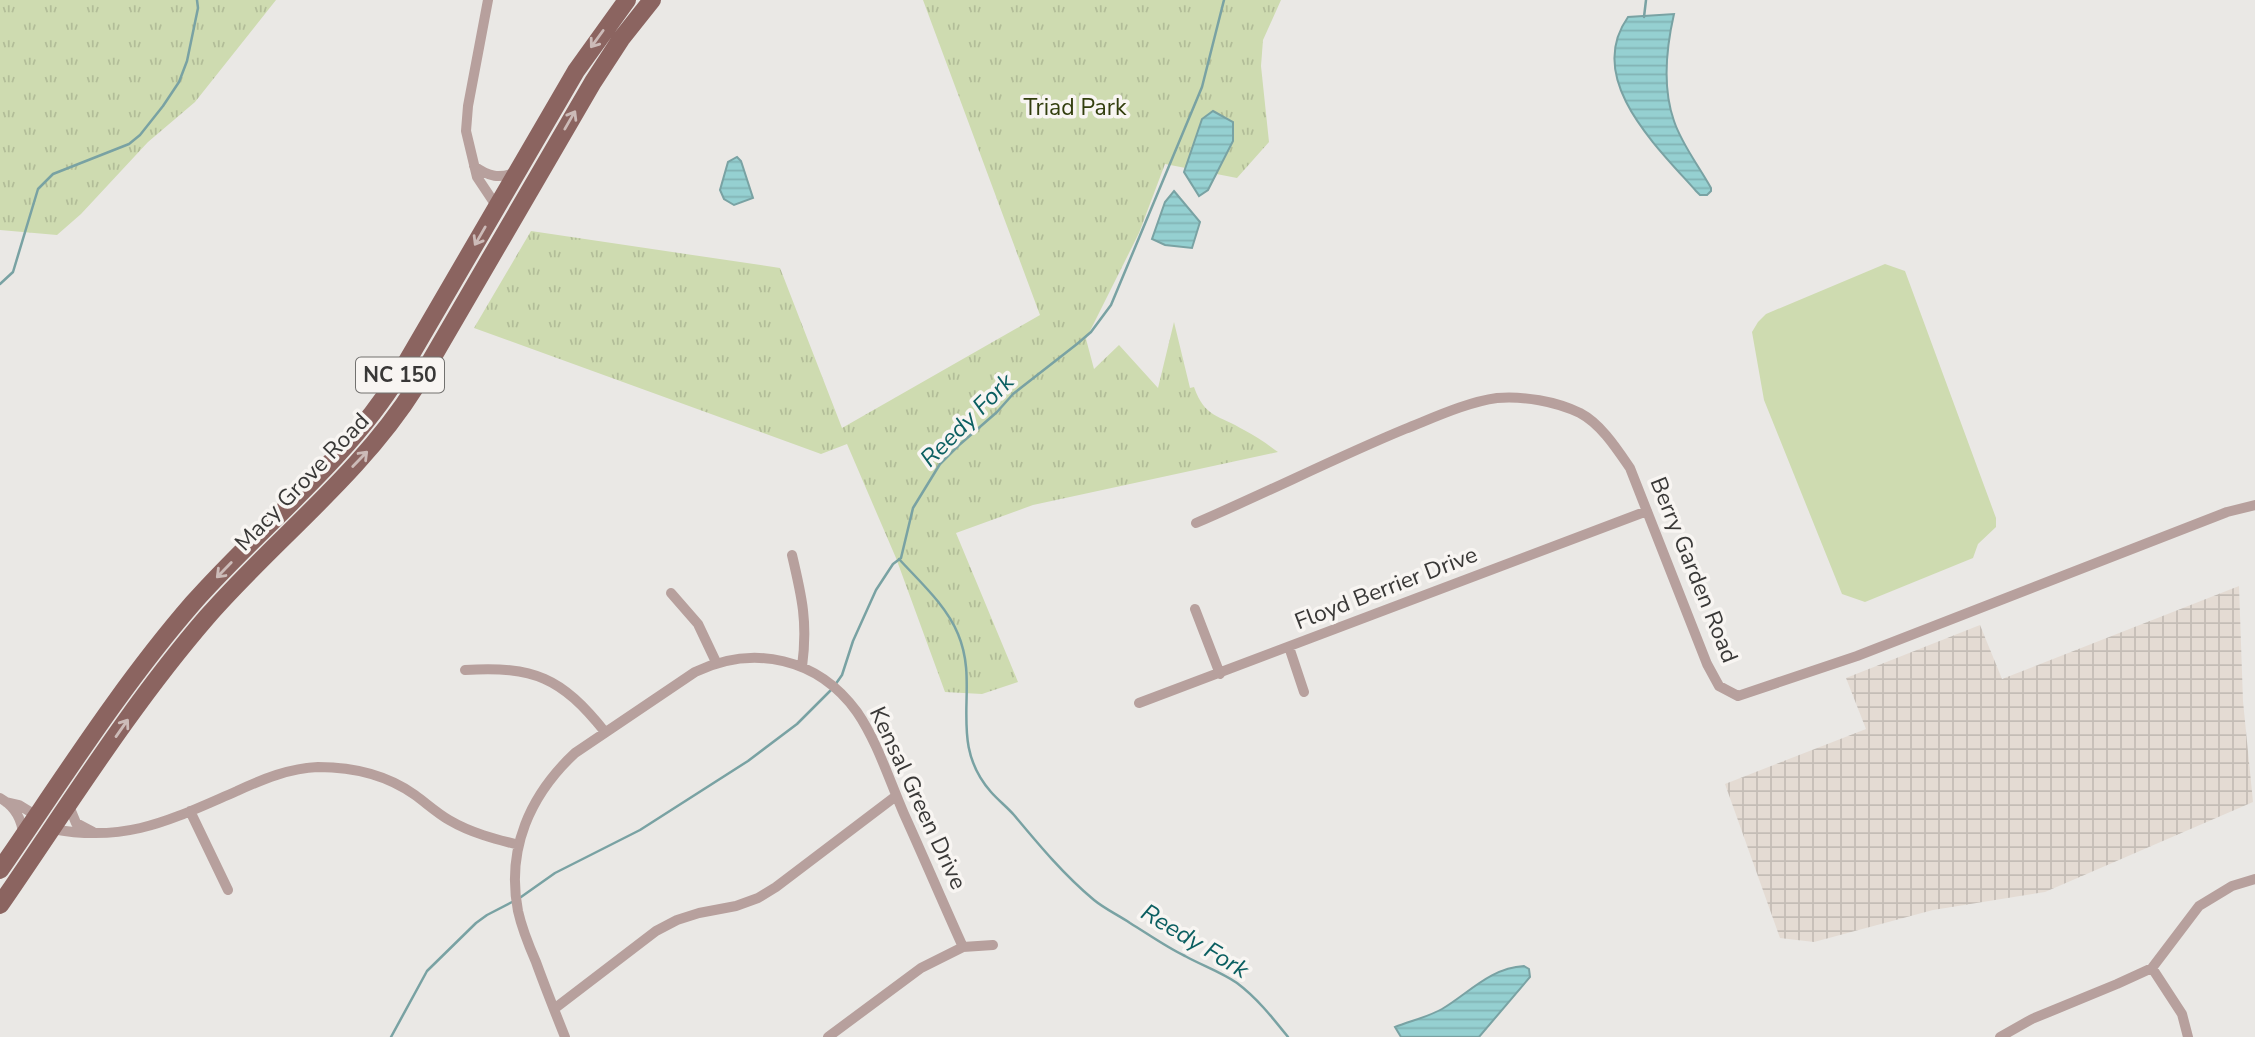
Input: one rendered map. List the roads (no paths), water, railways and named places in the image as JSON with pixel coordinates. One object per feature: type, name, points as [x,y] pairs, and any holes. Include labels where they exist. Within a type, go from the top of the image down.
[{"type":"main road","name":"Macy Grove Road","points":[[0,870],[119,697],[166,635],[364,425],[388,393],[576,71],[626,0]]},
{"type":"main road","name":"Macy Grove Road","points":[[0,905],[163,672],[208,617],[365,454],[394,419],[416,386],[606,60],[652,0]]},
{"type":"main road","points":[[522,203],[518,194],[520,186],[576,71]]},
{"type":"main road","points":[[261,560],[334,470],[333,458]]},
{"type":"main road","points":[[52,829],[52,813],[78,773],[119,697]]},
{"type":"main road","points":[[0,894],[38,832],[37,816]]},
{"type":"street","points":[[488,0],[466,119],[468,143],[477,177],[497,206]]},
{"type":"street","points":[[474,166],[496,177],[517,172]]},
{"type":"street","name":"Berry Garden Road","points":[[1196,523],[1285,484],[1343,454],[1441,414],[1493,399],[1516,397],[1560,405],[1591,421],[1614,445],[1630,468],[1707,664],[1719,686],[1738,696],[1857,656],[2227,512],[2255,505]]},
{"type":"street","name":"Floyd Berrier Drive","points":[[1139,703],[1647,511]]},
{"type":"street","points":[[792,555],[806,618],[802,667]]},
{"type":"street","points":[[671,593],[698,624],[716,662]]},
{"type":"street","points":[[1195,609],[1220,674]]},
{"type":"street","points":[[1289,648],[1304,692]]},
{"type":"street","name":"Kensal Green Drive","points":[[565,1037],[524,932],[519,912],[515,878],[519,845],[526,823],[543,788],[558,768],[575,753],[695,672],[716,662],[757,657],[802,667],[842,694],[866,727],[963,947]]},
{"type":"street","points":[[465,670],[498,668],[525,671],[553,682],[586,709],[605,732]]},
{"type":"street","points":[[52,829],[80,834],[122,832],[149,827],[266,778],[316,767],[342,768],[385,778],[467,830],[519,845]]},
{"type":"street","points":[[554,1009],[656,931],[688,916],[736,906],[758,898],[776,887],[896,796]]},
{"type":"street","points":[[3,799],[19,804],[37,816]]},
{"type":"street","points":[[3,799],[18,816],[24,836]]},
{"type":"street","points":[[68,806],[76,823],[96,833]]},
{"type":"street","points":[[190,811],[228,890]]},
{"type":"street","points":[[2000,1037],[2032,1019],[2151,968],[2199,906],[2232,886],[2255,879]]},
{"type":"street","points":[[828,1037],[921,968],[963,947],[993,945]]},
{"type":"street","points":[[2151,968],[2182,1014],[2188,1037]]},
{"type":"water","points":[[1674,14],[1667,54],[1670,108],[1677,130],[1711,188],[1707,195],[1700,195],[1696,191],[1646,133],[1620,88],[1615,64],[1617,40],[1628,17]]},
{"type":"water","points":[[1213,111],[1233,122],[1233,141],[1208,190],[1199,196],[1184,172],[1202,119]]},
{"type":"water","points":[[737,157],[741,161],[753,198],[734,205],[724,199],[720,190],[728,162]]},
{"type":"water","points":[[1174,191],[1200,222],[1192,248],[1165,245],[1152,239],[1165,202]]},
{"type":"water","points":[[1524,966],[1529,969],[1530,977],[1479,1037],[1401,1037],[1395,1027],[1442,1009],[1490,976]]},
{"type":"waterway","points":[[0,284],[13,272],[38,189],[53,174],[129,144],[140,135],[163,106],[179,82],[187,61],[198,8],[197,0]]},
{"type":"waterway","name":"Reedy Fork","points":[[835,685],[842,675],[853,641],[876,590],[893,564],[901,558],[913,508],[940,464],[1013,394],[1091,332],[1111,305],[1202,87],[1224,0]]},
{"type":"waterway","points":[[1644,17],[1646,0]]},
{"type":"waterway","name":"Reedy Fork","points":[[899,559],[940,604],[958,634],[967,674],[967,734],[970,753],[978,773],[991,792],[1062,870],[1094,900],[1171,949],[1237,983],[1258,1001],[1288,1037]]},
{"type":"waterway","points":[[521,897],[555,873],[640,830],[748,761],[797,724],[831,690]]},
{"type":"waterway","points":[[391,1037],[427,971],[476,923],[512,902]]},
{"type":"park label","name":"Triad Park","points":[[1075,107]]}]
